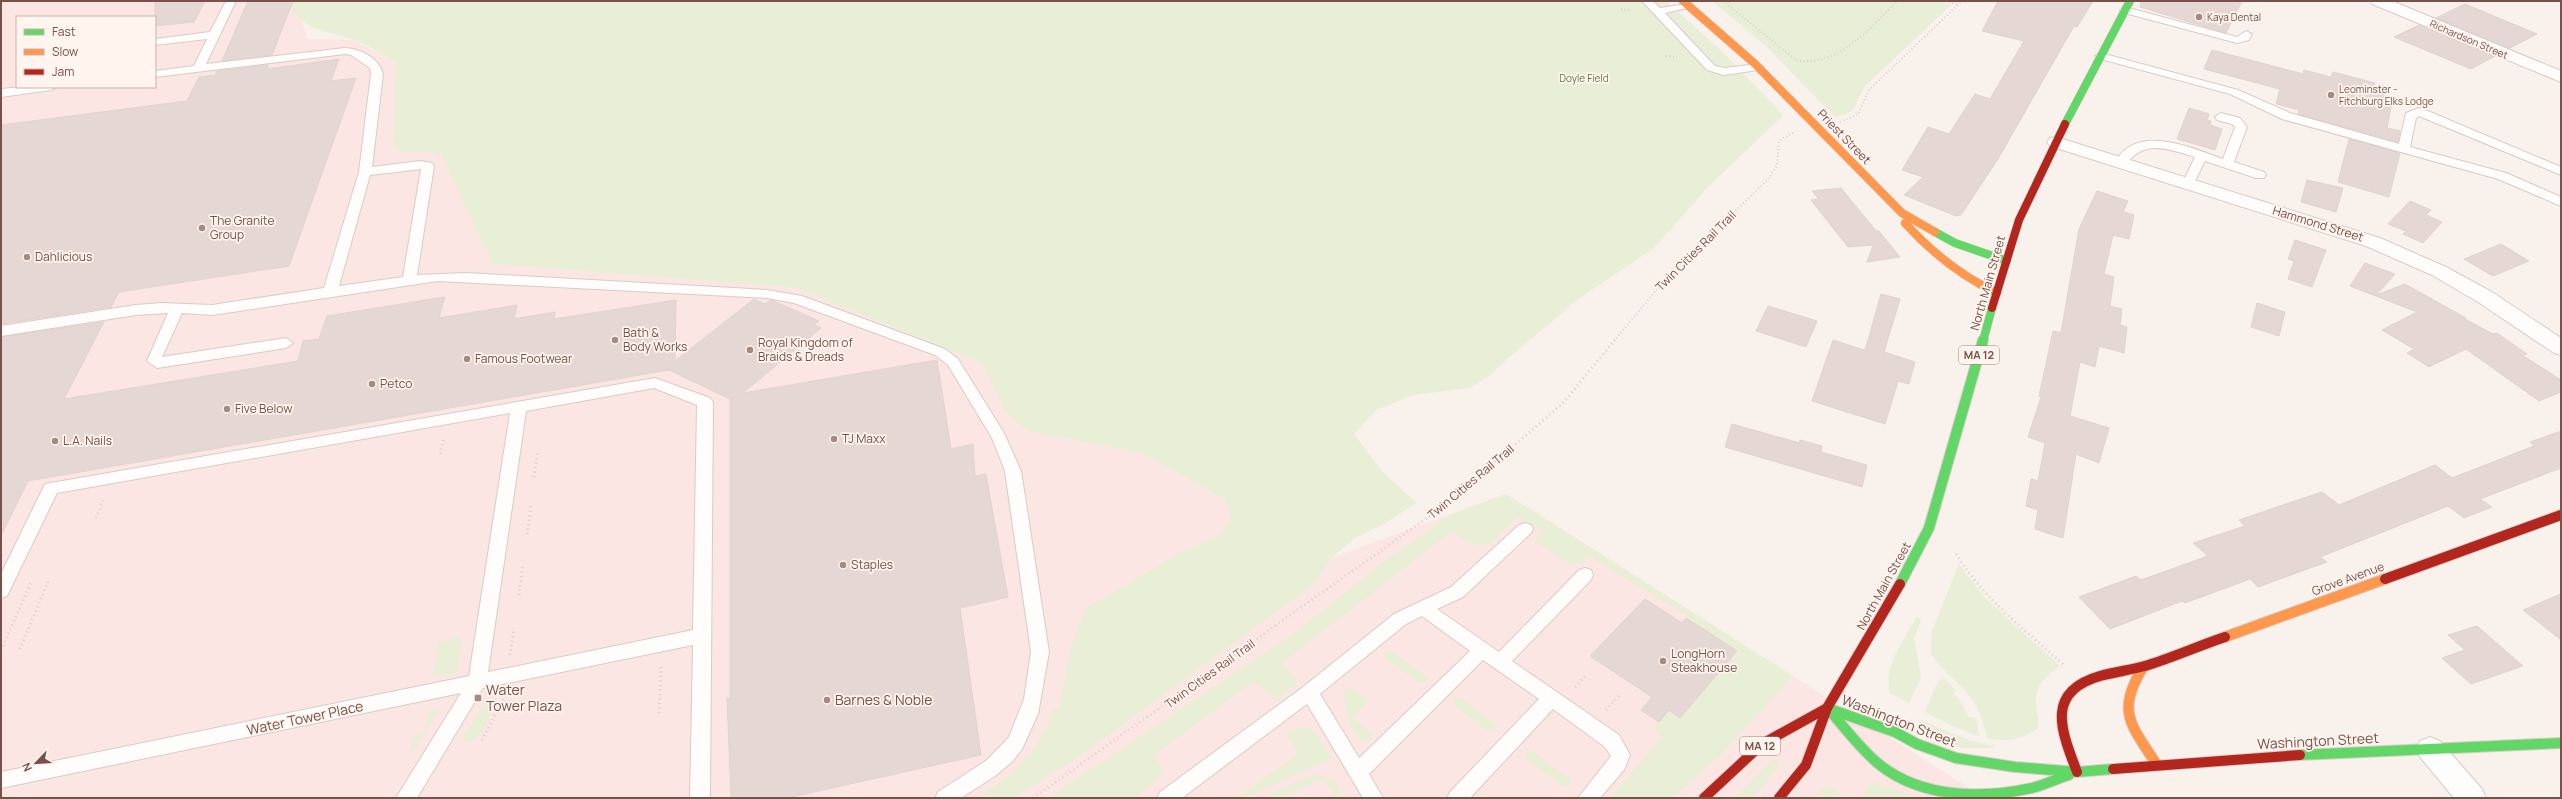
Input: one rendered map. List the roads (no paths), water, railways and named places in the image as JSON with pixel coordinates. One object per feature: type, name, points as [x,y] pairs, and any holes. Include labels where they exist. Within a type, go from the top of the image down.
[{"type":"main road","name":"Priest Street","points":[[1686,3],[1758,67],[1818,126],[1892,204],[1912,220],[1941,236],[2006,261]]},
{"type":"main road","name":"North Main Street","points":[[1779,798],[1806,765],[1827,708],[1893,597],[1929,528],[1969,384],[1998,293],[2019,220],[2056,142],[2128,6]]},
{"type":"main road","points":[[1892,204],[1910,229],[1945,264],[1967,280],[1998,293]]},
{"type":"main road","name":"Grove Avenue","points":[[2077,772],[2060,720],[2062,704],[2068,693],[2080,684],[2144,666],[2561,515]]},
{"type":"main road","points":[[2144,666],[2127,689],[2126,709],[2132,723],[2157,765]]},
{"type":"main road","name":"Washington Street","points":[[1827,708],[1887,770],[1904,780],[1926,789],[1968,795],[2004,793],[2029,789],[2077,772]]},
{"type":"main road","name":"Washington Street","points":[[1827,708],[1895,732],[1924,746],[1956,758],[2015,768],[2077,772],[2157,765],[2561,743]]},
{"type":"main road","name":"MA 12","points":[[1704,798],[1762,744],[1827,708]]},
{"type":"street","name":"Richardson Street","points":[[2378,1],[2561,77]]},
{"type":"street","name":"Hammond Street","points":[[2056,142],[2373,242],[2439,271],[2485,297],[2561,348]]},
{"type":"street","points":[[2430,749],[2472,798]]},
{"type":"lane","points":[[198,69],[231,1]]},
{"type":"lane","points":[[1648,1],[1711,68],[1724,72],[1758,67]]},
{"type":"lane","points":[[1657,12],[1686,3]]},
{"type":"lane","points":[[2128,6],[2237,40],[2245,38],[2246,34]]},
{"type":"lane","points":[[156,42],[215,35]]},
{"type":"lane","points":[[156,74],[334,52],[354,52],[374,66],[376,70],[365,172],[330,292]]},
{"type":"lane","points":[[2101,56],[2225,89],[2286,116],[2502,176],[2561,202]]},
{"type":"lane","points":[[1,93],[43,88]]},
{"type":"lane","points":[[2404,148],[2410,116],[2419,112],[2561,171]]},
{"type":"lane","points":[[2221,117],[2236,121],[2241,127],[2227,165]]},
{"type":"lane","points":[[2121,163],[2127,154],[2146,144],[2159,145],[2260,175]]},
{"type":"lane","points":[[2188,184],[2201,157]]},
{"type":"lane","points":[[365,172],[420,165],[428,166],[408,280]]},
{"type":"lane","points":[[1,331],[136,310],[212,310],[408,280],[466,277],[666,290],[767,294],[797,299],[948,357],[999,437],[1013,470],[1040,652],[1034,696],[1028,717],[1018,737],[995,766],[945,798]]},
{"type":"lane","points":[[177,309],[155,356],[154,361],[157,364],[286,343]]},
{"type":"lane","points":[[1,591],[52,488],[655,383],[705,402],[700,798]]},
{"type":"lane","points":[[406,798],[477,683],[519,406]]},
{"type":"lane","points":[[1173,796],[1309,692],[1400,619],[1457,592],[1525,529]]},
{"type":"lane","points":[[1500,662],[1585,575]]},
{"type":"lane","points":[[1423,608],[1612,741],[1621,755],[1617,764],[1588,798]]},
{"type":"lane","name":"Water Tower Place","points":[[1,780],[701,636]]},
{"type":"lane","points":[[1358,772],[1482,650]]},
{"type":"lane","points":[[1309,692],[1373,798]]},
{"type":"lane","points":[[1457,798],[1552,698]]},
{"type":"place","name":"Kaya Dental","points":[[2199,17]]},
{"type":"place","name":"Leominster - Fitchburg Elks Lodge","points":[[2331,95]]},
{"type":"place","name":"The Granite Group","points":[[202,228]]},
{"type":"place","name":"Dahlicious","points":[[27,257]]},
{"type":"place","name":"Bath & Body Works","points":[[615,340]]},
{"type":"place","name":"Royal Kingdom of Braids & Dreads","points":[[750,350]]},
{"type":"place","name":"Famous Footwear","points":[[467,359]]},
{"type":"place","name":"Petco","points":[[372,384]]},
{"type":"place","name":"Five Below","points":[[227,409]]},
{"type":"place","name":"TJ Maxx","points":[[834,439]]},
{"type":"place","name":"L.A. Nails","points":[[55,441]]},
{"type":"place","name":"Staples","points":[[843,565]]},
{"type":"place","name":"LongHorn Steakhouse","points":[[1663,661]]},
{"type":"place","name":"Water Tower Plaza","points":[[478,698]]},
{"type":"place","name":"Barnes & Noble","points":[[827,700]]},
{"type":"park label","name":"Doyle Field","points":[[1584,78]]}]
